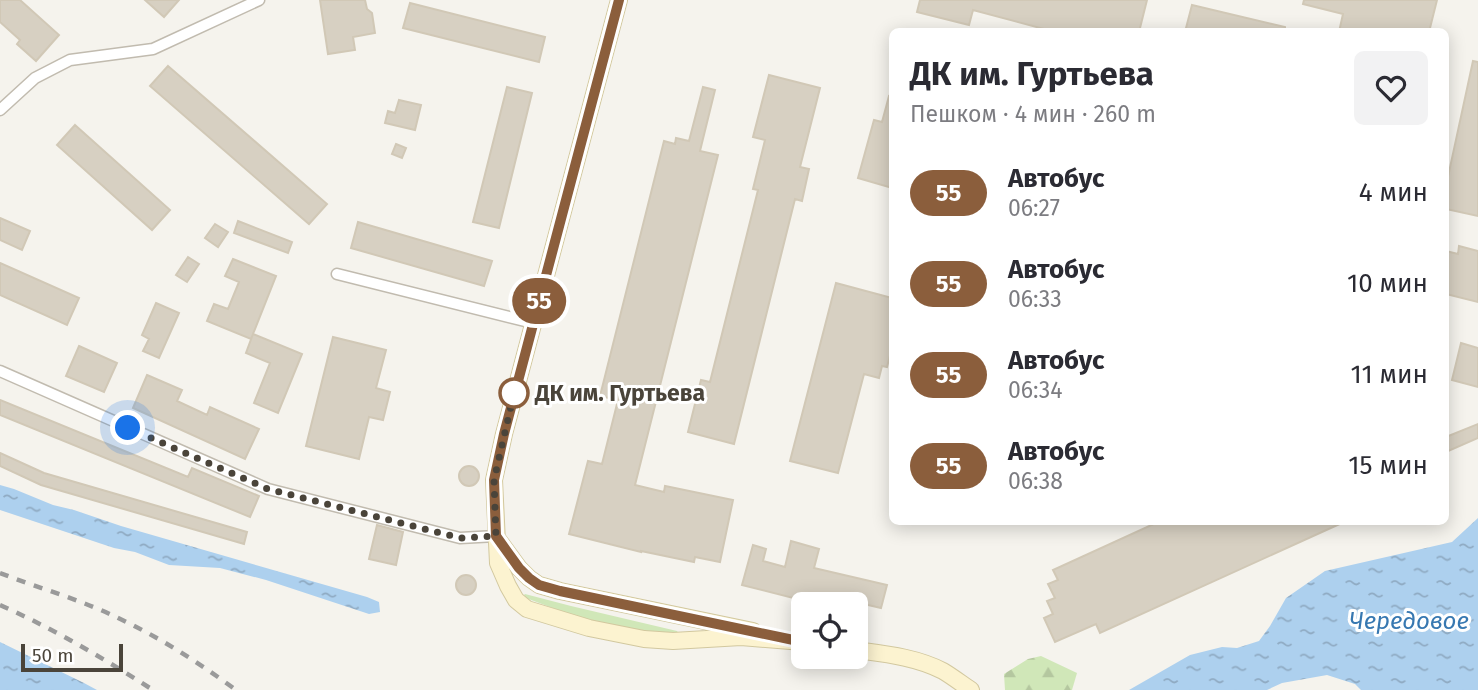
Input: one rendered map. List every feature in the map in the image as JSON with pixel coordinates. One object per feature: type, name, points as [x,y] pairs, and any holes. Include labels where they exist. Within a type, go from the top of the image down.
[{"type":"main road","points":[[618,0],[513,397],[494,480],[498,563],[516,600],[527,609],[589,628],[644,639],[673,641],[741,637],[791,641]]},
{"type":"main road","points":[[496,536],[519,568],[539,585],[791,639]]},
{"type":"main road","points":[[868,652],[900,656],[941,670],[971,690]]},
{"type":"street","points":[[0,110],[35,78],[70,60],[153,49],[259,0]]},
{"type":"street","points":[[337,274],[533,323]]},
{"type":"street","points":[[0,372],[268,489],[460,538],[496,536]]},
{"type":"green space","points":[[525,594],[677,631],[679,634],[626,631],[566,613],[526,598]]},
{"type":"green space","points":[[1041,656],[1077,673],[1072,690],[1005,690],[1004,674],[1028,659]]},
{"type":"water","points":[[0,485],[121,526],[367,597],[379,602],[380,612],[369,614],[266,580],[220,568],[169,565],[0,510]]},
{"type":"water","name":"Чередовое","points":[[1478,518],[1478,690],[1361,690],[1355,684],[1327,675],[1282,683],[1267,690],[1129,690],[1190,655],[1222,647],[1237,648],[1259,641],[1286,598],[1325,571],[1452,542]]},
{"type":"water","points":[[0,642],[84,683],[97,690],[0,690]]},
{"type":"building","points":[[0,0],[20,0],[59,35],[36,61],[17,44],[20,40],[0,22]]},
{"type":"building","points":[[145,0],[179,0],[164,17]]},
{"type":"building","points":[[320,0],[365,0],[367,9],[372,13],[375,33],[353,37],[355,50],[328,54]]},
{"type":"building","points":[[920,0],[1147,0],[1140,28],[1040,28],[973,10],[969,25],[917,12]]},
{"type":"building","points":[[1304,0],[1437,0],[1430,28],[1340,28],[1343,14],[1303,4]]},
{"type":"building","points":[[410,3],[545,37],[539,62],[403,28]]},
{"type":"building","points":[[1192,5],[1285,27],[1285,28],[1186,28]]},
{"type":"building","points":[[1473,61],[1478,62],[1478,216],[1449,210],[1449,172]]},
{"type":"building","points":[[168,66],[327,204],[309,224],[150,86]]},
{"type":"building","points":[[769,75],[820,88],[800,167],[809,169],[802,201],[795,199],[734,444],[688,432],[701,380],[710,382],[758,190],[753,189],[765,140],[753,137]]},
{"type":"building","points":[[507,87],[532,93],[499,228],[473,222]]},
{"type":"building","points":[[703,87],[715,90],[700,151],[718,155],[635,485],[664,492],[665,486],[733,500],[720,562],[695,557],[694,562],[569,534],[588,461],[602,464],[618,400],[600,396],[664,141],[675,144],[676,138],[689,141]]},
{"type":"building","points":[[889,96],[889,187],[858,178],[874,120],[882,122]]},
{"type":"building","points":[[399,100],[421,105],[415,130],[385,123],[388,111],[395,113]]},
{"type":"building","points":[[75,125],[170,210],[152,230],[57,145]]},
{"type":"building","points":[[396,144],[406,148],[402,158],[392,154]]},
{"type":"building","points":[[0,218],[30,231],[22,250],[0,240]]},
{"type":"building","points":[[238,221],[292,242],[288,253],[234,233]]},
{"type":"building","points":[[358,222],[492,261],[484,286],[351,248]]},
{"type":"building","points":[[215,224],[228,232],[218,247],[205,238]]},
{"type":"building","points":[[1459,246],[1478,251],[1478,302],[1449,295],[1449,252],[1458,254]]},
{"type":"building","points":[[188,257],[199,264],[187,282],[176,275]]},
{"type":"building","points":[[233,259],[276,276],[251,339],[207,321],[214,304],[228,309],[239,282],[225,276]]},
{"type":"building","points":[[0,263],[79,298],[67,325],[0,295]]},
{"type":"building","points":[[836,283],[889,297],[887,367],[882,366],[879,378],[864,374],[838,473],[790,461]]},
{"type":"building","points":[[156,303],[179,313],[159,358],[143,351],[149,339],[142,335]]},
{"type":"building","points":[[253,334],[302,354],[278,413],[254,403],[270,363],[246,353]]},
{"type":"building","points":[[333,337],[386,350],[376,388],[390,392],[383,420],[369,417],[359,459],[306,446]]},
{"type":"building","points":[[1461,343],[1478,348],[1478,387],[1452,380]]},
{"type":"building","points":[[79,346],[117,363],[104,392],[66,376]]},
{"type":"building","points":[[147,375],[182,390],[177,401],[207,415],[210,407],[259,429],[245,459],[133,408]]},
{"type":"building","points":[[0,400],[188,477],[192,468],[259,496],[250,517],[0,415]]},
{"type":"building","points":[[1478,424],[1478,438],[1449,451],[1449,436]]},
{"type":"building","points":[[0,453],[44,473],[247,532],[244,544],[41,485],[0,466]]},
{"type":"building","points":[[469,466],[476,469],[479,476],[476,483],[469,486],[462,483],[459,476],[462,469]]},
{"type":"building","points":[[377,525],[403,532],[396,565],[369,559]]},
{"type":"building","points":[[1151,525],[1337,525],[1100,633],[1096,624],[1055,642],[1044,618],[1053,614],[1047,601],[1055,598],[1048,584],[1058,580],[1053,570]]},
{"type":"building","points":[[791,541],[819,549],[814,568],[887,585],[881,608],[868,605],[868,592],[791,592],[791,597],[742,585],[753,545],[766,549],[763,561],[785,567]]},
{"type":"building","points":[[466,575],[473,578],[476,585],[473,592],[466,595],[459,592],[456,585],[459,578]]},
{"type":"railway","points":[[0,573],[88,605],[132,625],[178,650],[236,690]]},
{"type":"railway","points":[[0,605],[78,644],[153,690]]},
{"type":"bus line","name":"55","points":[[619,0],[504,434],[494,480],[496,536],[519,568],[539,585],[791,639]]},
{"type":"place","name":"ДК им. Гуртьева","points":[[514,393]]},
{"type":"route","points":[[128,428],[268,489],[426,531],[460,538],[496,536],[494,480],[514,393]]}]
